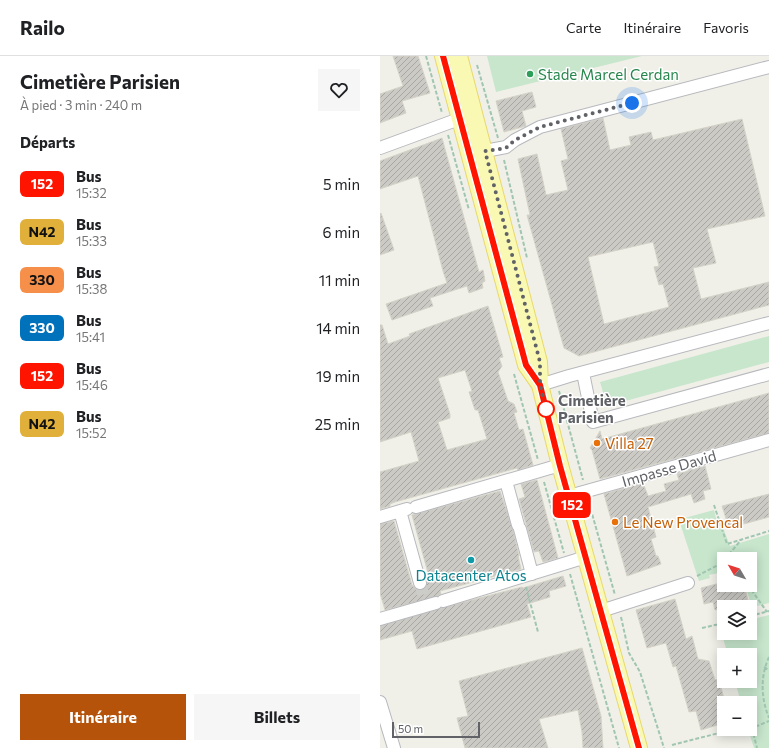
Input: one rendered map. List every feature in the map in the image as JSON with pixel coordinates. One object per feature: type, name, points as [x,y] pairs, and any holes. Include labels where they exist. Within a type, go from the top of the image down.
[{"type":"main road","points":[[443,56],[460,119],[477,153]]},
{"type":"main road","points":[[459,56],[477,153],[526,365],[540,385],[560,466],[640,748]]},
{"type":"street","points":[[477,153],[506,148],[515,140],[540,127],[769,68]]},
{"type":"street","points":[[380,148],[460,119]]},
{"type":"street","points":[[540,385],[769,323]]},
{"type":"street","points":[[583,373],[593,422],[769,374]]},
{"type":"street","name":"Impasse David","points":[[569,496],[769,440]]},
{"type":"street","points":[[380,517],[560,466]]},
{"type":"street","points":[[506,481],[519,527],[527,576]]},
{"type":"street","points":[[409,509],[420,583]]},
{"type":"street","points":[[380,619],[432,602],[527,576],[586,557]]},
{"type":"street","points":[[601,611],[688,583]]},
{"type":"street","points":[[380,702],[394,748]]},
{"type":"path","points":[[426,56],[445,124]]},
{"type":"path","points":[[450,143],[471,216]]},
{"type":"path","points":[[513,368],[619,748]]},
{"type":"path","points":[[714,505],[727,544],[769,531]]},
{"type":"path","points":[[730,552],[742,539]]},
{"type":"path","points":[[688,583],[700,574],[717,566]]},
{"type":"path","points":[[527,576],[538,632]]},
{"type":"path","points":[[753,592],[768,611],[757,614]]},
{"type":"path","points":[[618,606],[629,653],[640,672],[664,748]]},
{"type":"path","points":[[702,628],[717,625]]},
{"type":"path","points":[[769,658],[764,667],[762,682],[763,695],[769,718]]},
{"type":"path","points":[[764,667],[769,670]]},
{"type":"path","points":[[757,725],[769,721]]},
{"type":"path","points":[[672,745],[717,734]]},
{"type":"path","points":[[753,736],[757,748]]},
{"type":"green space","name":"Stade Marcel Cerdan","points":[[487,56],[642,56],[496,92]]},
{"type":"green space","points":[[769,336],[769,362],[607,406],[600,382]]},
{"type":"green space","points":[[714,510],[716,518],[721,522],[730,546],[769,534],[769,603],[757,606],[757,600],[750,600],[747,592],[757,592],[757,552],[717,552],[717,573],[709,575],[710,578],[699,581],[680,523],[681,519]]},
{"type":"green space","points":[[769,615],[769,748],[754,748],[750,736],[757,736],[757,696],[739,696],[737,688],[757,688],[757,648],[726,648],[724,640],[757,640],[757,618]]},
{"type":"building","points":[[393,56],[418,56],[430,93],[402,101],[406,113],[380,123],[380,94],[403,86]]},
{"type":"building","points":[[532,92],[536,107],[522,111],[526,126],[504,132],[496,101]]},
{"type":"building","points":[[603,118],[610,150],[631,145],[629,137],[651,132],[653,140],[742,119],[765,216],[707,229],[716,263],[693,268],[701,299],[769,282],[769,305],[579,356],[564,348],[527,215],[530,215],[518,159],[537,154],[546,195],[568,190],[561,161],[568,159],[561,129]],"holes":[[[653,242],[659,266],[654,267],[659,285],[663,284],[669,307],[604,324],[588,257]]]},
{"type":"building","points":[[442,138],[479,272],[483,270],[485,281],[482,283],[483,288],[469,293],[467,286],[430,298],[433,306],[392,320],[386,304],[447,283],[418,176],[380,189],[380,161]]},
{"type":"building","points":[[381,213],[394,250],[380,255],[380,214]]},
{"type":"building","points":[[488,306],[503,357],[499,358],[502,366],[498,372],[508,401],[514,404],[517,412],[514,413],[519,430],[523,429],[533,465],[518,470],[517,468],[395,502],[390,504],[390,506],[380,509],[380,472],[419,461],[411,432],[380,442],[380,325],[382,325],[388,344],[410,336],[409,334]],"holes":[[[465,370],[472,391],[469,392],[475,410],[478,410],[487,439],[447,450],[438,422],[450,418],[450,414],[438,378]]]},
{"type":"building","points":[[769,393],[769,433],[600,479],[592,450],[590,448],[600,431],[602,439]]},
{"type":"building","points":[[705,466],[711,489],[703,491],[705,499],[694,503],[691,494],[648,507],[656,537],[651,539],[656,556],[658,556],[661,564],[627,576],[604,494],[643,483],[648,496],[666,491],[664,484],[679,480],[677,474]]},
{"type":"building","points":[[537,480],[558,558],[543,562],[539,551],[534,552],[519,499],[525,497],[521,484]]},
{"type":"building","name":"Datacenter Atos","points":[[500,491],[513,530],[521,569],[440,591],[441,594],[438,596],[385,610],[380,593],[380,524],[394,521],[412,585],[418,590],[422,590],[426,588],[427,581],[430,580],[412,515]]},
{"type":"building","points":[[769,494],[769,517],[729,528],[722,506]]},
{"type":"building","points":[[563,576],[566,586],[549,591],[550,597],[527,604],[531,617],[417,649],[412,631],[380,640],[380,626],[441,608],[522,587],[523,588]]},
{"type":"building","points":[[717,584],[717,592],[746,592],[748,600],[717,600],[717,610],[715,610],[713,602],[704,604],[701,588]]},
{"type":"building","points":[[675,599],[686,639],[692,636],[698,659],[709,661],[715,680],[717,680],[717,688],[721,688],[723,696],[717,696],[717,725],[701,730],[696,711],[689,712],[676,666],[673,667],[666,643],[647,648],[636,610]]},
{"type":"building","points":[[582,648],[601,716],[603,748],[583,748],[578,710],[539,719],[548,748],[465,748],[457,718],[468,716],[459,681]]},
{"type":"tunnel","points":[[420,583],[424,597]]},
{"type":"bus line","name":"152","points":[[443,56],[526,365],[540,385],[560,466],[639,748]]},
{"type":"place","name":"Stade Marcel Cerdan","points":[[530,74]]},
{"type":"place","name":"Cimetière Parisien","points":[[546,409]]},
{"type":"place","name":"Villa 27","points":[[597,443]]},
{"type":"place","name":"Le New Provencal","points":[[615,522]]},
{"type":"place","name":"Datacenter Atos","points":[[471,560]]},
{"type":"route","points":[[546,409],[540,385],[540,362],[485,151],[506,148],[515,140],[540,127],[632,103]]}]
